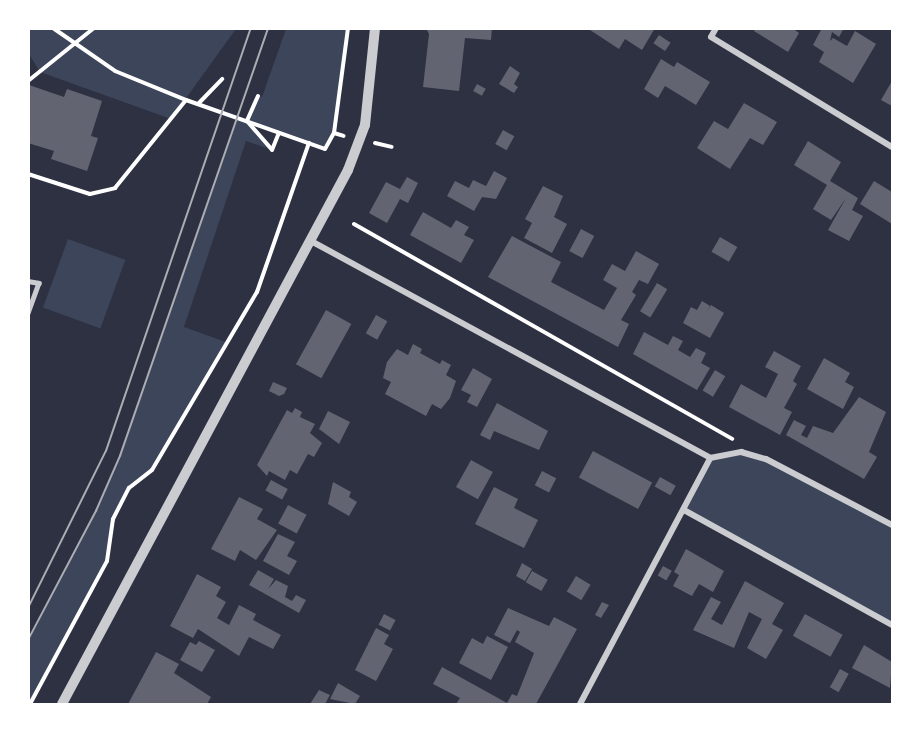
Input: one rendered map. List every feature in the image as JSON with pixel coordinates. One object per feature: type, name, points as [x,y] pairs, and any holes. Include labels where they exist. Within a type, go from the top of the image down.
[{"type":"street","points":[[62,705],[311,241],[361,140],[375,28]]},
{"type":"street","points":[[716,28],[711,37],[892,147]]},
{"type":"street","points":[[311,241],[710,458],[741,452],[766,459],[892,525]]},
{"type":"street","points":[[579,705],[710,458]]},
{"type":"street","points":[[684,510],[892,625]]},
{"type":"lane","points":[[28,281],[39,284],[28,313]]},
{"type":"path","points":[[53,28],[115,71],[186,100],[325,149],[334,133],[348,28]]},
{"type":"path","points":[[28,81],[94,28]]},
{"type":"path","points":[[198,104],[222,80]]},
{"type":"path","points":[[247,121],[258,96]]},
{"type":"path","points":[[28,174],[90,194],[115,188],[186,100]]},
{"type":"path","points":[[247,121],[272,150],[279,133]]},
{"type":"path","points":[[334,133],[361,140]]},
{"type":"path","points":[[30,705],[107,561],[113,519],[129,488],[152,470],[257,292],[309,143]]},
{"type":"path","points":[[354,224],[735,441]]},
{"type":"shaded area","points":[[29,29],[236,29],[171,119],[40,72],[29,54]]},
{"type":"shaded area","points":[[286,29],[348,29],[334,133],[325,149],[249,121],[272,150],[246,141],[184,327],[226,342],[152,470],[129,488],[113,519],[107,561],[29,704],[29,640],[96,511],[120,456],[237,117],[247,121],[258,96],[262,97]]},
{"type":"shaded area","points":[[68,239],[125,260],[100,328],[43,308]]},
{"type":"shaded area","points":[[741,452],[766,459],[892,525],[892,625],[684,510],[710,458]]},
{"type":"building","points":[[426,28],[492,28],[491,40],[465,38],[459,91],[423,87],[429,34]]},
{"type":"building","points":[[587,28],[655,28],[642,50],[625,39],[619,49]]},
{"type":"building","points":[[755,28],[792,28],[799,33],[788,52],[754,31]]},
{"type":"building","points":[[822,28],[844,28],[839,37],[832,32],[830,41],[833,38],[847,46],[855,31],[876,44],[853,83],[819,62],[824,52],[813,45]]},
{"type":"building","points":[[659,35],[671,43],[665,51],[653,43]]},
{"type":"building","points":[[661,59],[674,67],[677,62],[710,82],[696,105],[665,86],[658,98],[644,89]]},
{"type":"building","points":[[510,66],[520,73],[514,84],[518,87],[514,93],[499,84]]},
{"type":"building","points":[[892,81],[892,106],[881,100]]},
{"type":"building","points":[[477,84],[486,89],[482,96],[473,91]]},
{"type":"building","points":[[29,85],[64,97],[67,89],[102,101],[91,136],[98,138],[87,171],[51,159],[54,151],[28,143]]},
{"type":"building","points":[[744,103],[777,122],[763,145],[750,138],[730,169],[697,148],[714,121],[728,129]]},
{"type":"building","points":[[503,130],[514,136],[507,150],[495,144]]},
{"type":"building","points":[[808,141],[841,162],[830,181],[858,198],[852,210],[863,216],[849,241],[828,230],[846,198],[831,220],[813,209],[827,185],[794,165]]},
{"type":"building","points":[[494,171],[507,178],[496,199],[482,197],[474,211],[447,196],[455,181],[469,188],[473,180],[486,186]]},
{"type":"building","points":[[407,177],[418,183],[408,203],[400,199],[387,223],[369,213],[386,182],[400,189]]},
{"type":"building","points":[[874,181],[892,192],[892,224],[860,204]]},
{"type":"building","points":[[543,186],[563,196],[554,217],[567,224],[552,253],[524,238],[532,223],[525,219]]},
{"type":"building","points":[[423,212],[451,228],[456,220],[469,227],[464,235],[474,240],[461,263],[410,235]]},
{"type":"building","points":[[581,229],[594,236],[583,258],[569,251]]},
{"type":"building","points":[[512,236],[561,262],[551,282],[604,310],[617,288],[603,280],[612,264],[625,271],[636,251],[659,264],[648,284],[639,280],[632,292],[636,295],[621,320],[629,324],[618,347],[488,277]]},
{"type":"building","points":[[720,237],[737,247],[729,262],[712,252]]},
{"type":"building","points":[[657,283],[667,289],[650,317],[640,311]]},
{"type":"building","points":[[702,301],[710,306],[707,312],[711,305],[724,313],[710,338],[683,323],[691,307],[697,310]]},
{"type":"building","points":[[326,310],[351,324],[321,378],[296,364]]},
{"type":"building","points":[[376,315],[387,321],[377,340],[366,333]]},
{"type":"building","points":[[644,332],[668,345],[673,336],[683,341],[678,350],[690,357],[696,348],[706,353],[701,363],[710,368],[697,390],[633,354]]},
{"type":"building","points":[[413,344],[422,349],[420,353],[440,364],[442,360],[451,365],[446,375],[456,381],[450,398],[441,409],[432,404],[426,416],[385,394],[391,382],[383,378],[387,362],[397,349],[408,355]]},
{"type":"building","points":[[774,351],[801,366],[793,381],[797,384],[784,408],[792,412],[780,435],[729,407],[741,384],[766,398],[778,374],[765,367]]},
{"type":"building","points":[[824,358],[850,373],[845,382],[854,387],[843,409],[807,389]]},
{"type":"building","points":[[473,368],[492,379],[477,407],[467,402],[471,395],[461,390]]},
{"type":"building","points":[[715,370],[725,376],[713,397],[703,391]]},
{"type":"building","points":[[273,382],[287,388],[284,394],[279,396],[269,391]]},
{"type":"building","points":[[859,397],[886,412],[869,452],[877,457],[864,479],[786,435],[794,420],[806,426],[801,435],[807,438],[813,426],[833,433]]},
{"type":"building","points":[[497,403],[548,431],[539,450],[494,431],[490,440],[480,435]]},
{"type":"building","points":[[295,408],[302,412],[300,417],[315,424],[310,433],[322,443],[314,457],[308,454],[297,474],[290,470],[285,480],[269,471],[267,476],[257,465],[287,410],[292,413]]},
{"type":"building","points":[[328,411],[350,422],[339,444],[319,429]]},
{"type":"building","points":[[593,451],[652,482],[638,509],[579,477]]},
{"type":"building","points":[[471,460],[493,472],[478,499],[456,487]]},
{"type":"building","points":[[542,471],[556,478],[549,493],[535,485]]},
{"type":"building","points":[[660,477],[676,486],[670,495],[655,487]]},
{"type":"building","points":[[271,480],[288,489],[282,500],[265,491]]},
{"type":"building","points":[[333,482],[351,492],[349,497],[357,502],[349,516],[328,504]]},
{"type":"building","points":[[494,487],[518,499],[514,508],[538,520],[524,548],[475,524]]},
{"type":"building","points":[[239,497],[263,509],[257,519],[277,530],[256,560],[240,550],[235,561],[211,549]]},
{"type":"building","points":[[288,505],[307,515],[297,533],[278,524]]},
{"type":"building","points":[[278,534],[295,542],[287,556],[297,561],[289,575],[263,561]]},
{"type":"building","points":[[686,549],[724,571],[713,592],[699,584],[692,596],[673,586],[679,575],[674,572]]},
{"type":"building","points":[[522,563],[532,569],[525,581],[516,576]]},
{"type":"building","points":[[663,566],[672,571],[666,580],[658,576]]},
{"type":"building","points":[[258,570],[274,579],[268,589],[276,580],[288,586],[285,597],[292,601],[296,595],[306,600],[299,613],[249,585]]},
{"type":"building","points":[[532,571],[548,580],[541,591],[526,582]]},
{"type":"building","points":[[197,574],[221,587],[216,596],[226,602],[217,618],[229,625],[239,605],[256,614],[253,620],[281,635],[273,649],[249,637],[239,656],[198,629],[193,638],[170,626]]},
{"type":"building","points":[[576,576],[591,585],[581,600],[567,591]]},
{"type":"building","points":[[745,581],[784,603],[772,624],[783,630],[766,659],[747,648],[762,619],[749,612],[734,648],[693,630],[711,597],[721,602],[711,619],[722,625]]},
{"type":"building","points":[[602,602],[609,605],[601,618],[595,615]]},
{"type":"building","points":[[508,608],[549,626],[554,617],[577,629],[536,704],[456,704],[460,698],[433,684],[442,667],[507,703],[512,694],[517,696],[534,653],[515,642],[520,632],[517,630],[510,643],[494,635]]},
{"type":"building","points":[[384,614],[396,620],[390,631],[379,625]]},
{"type":"building","points":[[805,614],[843,635],[830,657],[793,636]]},
{"type":"building","points":[[376,628],[389,635],[384,644],[393,649],[376,681],[355,670]]},
{"type":"building","points":[[487,636],[508,647],[491,680],[459,663],[472,638],[483,644]]},
{"type":"building","points":[[199,641],[215,650],[202,672],[180,660],[190,642],[196,645]]},
{"type":"building","points":[[864,645],[892,662],[890,688],[852,668]]},
{"type":"building","points":[[156,652],[179,664],[174,673],[211,697],[207,704],[128,704]]},
{"type":"building","points":[[840,669],[849,674],[839,692],[830,687]]},
{"type":"building","points":[[338,683],[360,696],[355,704],[330,699]]},
{"type":"building","points":[[319,690],[330,695],[325,704],[310,704]]},
{"type":"tram line","points":[[28,608],[106,451],[251,28]]},
{"type":"tram line","points":[[28,640],[96,511],[120,456],[268,28]]}]
